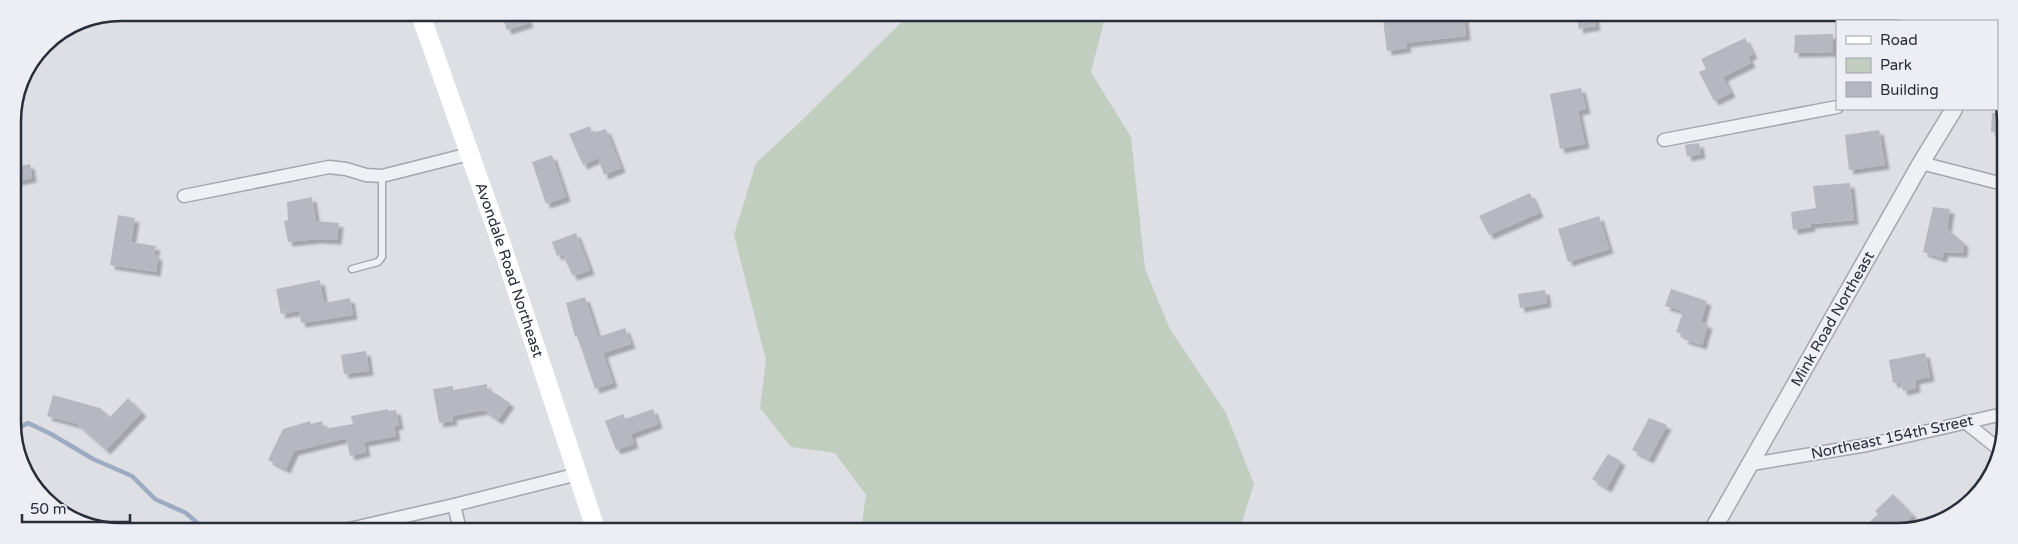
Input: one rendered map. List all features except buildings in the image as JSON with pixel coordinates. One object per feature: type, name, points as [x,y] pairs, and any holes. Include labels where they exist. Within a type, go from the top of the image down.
[{"type":"main road","name":"Avondale Road Northeast","points":[[423,21],[498,234],[594,523]]},
{"type":"street","points":[[1664,140],[1836,107]]},
{"type":"street","name":"Mink Road Northeast","points":[[1717,523],[1752,464],[1921,163],[1953,110]]},
{"type":"street","points":[[184,196],[329,167],[366,175],[382,176],[469,154]]},
{"type":"street","points":[[1921,163],[1997,182]]},
{"type":"street","name":"Northeast 154th Street","points":[[1752,464],[1867,445],[1997,415]]},
{"type":"street","points":[[1965,422],[1994,445]]},
{"type":"street","points":[[376,523],[578,474]]},
{"type":"street","points":[[454,505],[458,523]]},
{"type":"lane","points":[[352,270],[378,262],[382,257],[382,176]]},
{"type":"green space","points":[[903,21],[1104,21],[1091,72],[1131,137],[1145,269],[1170,329],[1226,413],[1254,484],[1242,523],[862,523],[866,495],[835,453],[791,447],[760,408],[766,360],[734,235],[756,163]]},
{"type":"waterway","points":[[21,427],[28,423],[51,434],[93,459],[132,476],[155,499],[186,513],[197,523]]}]
